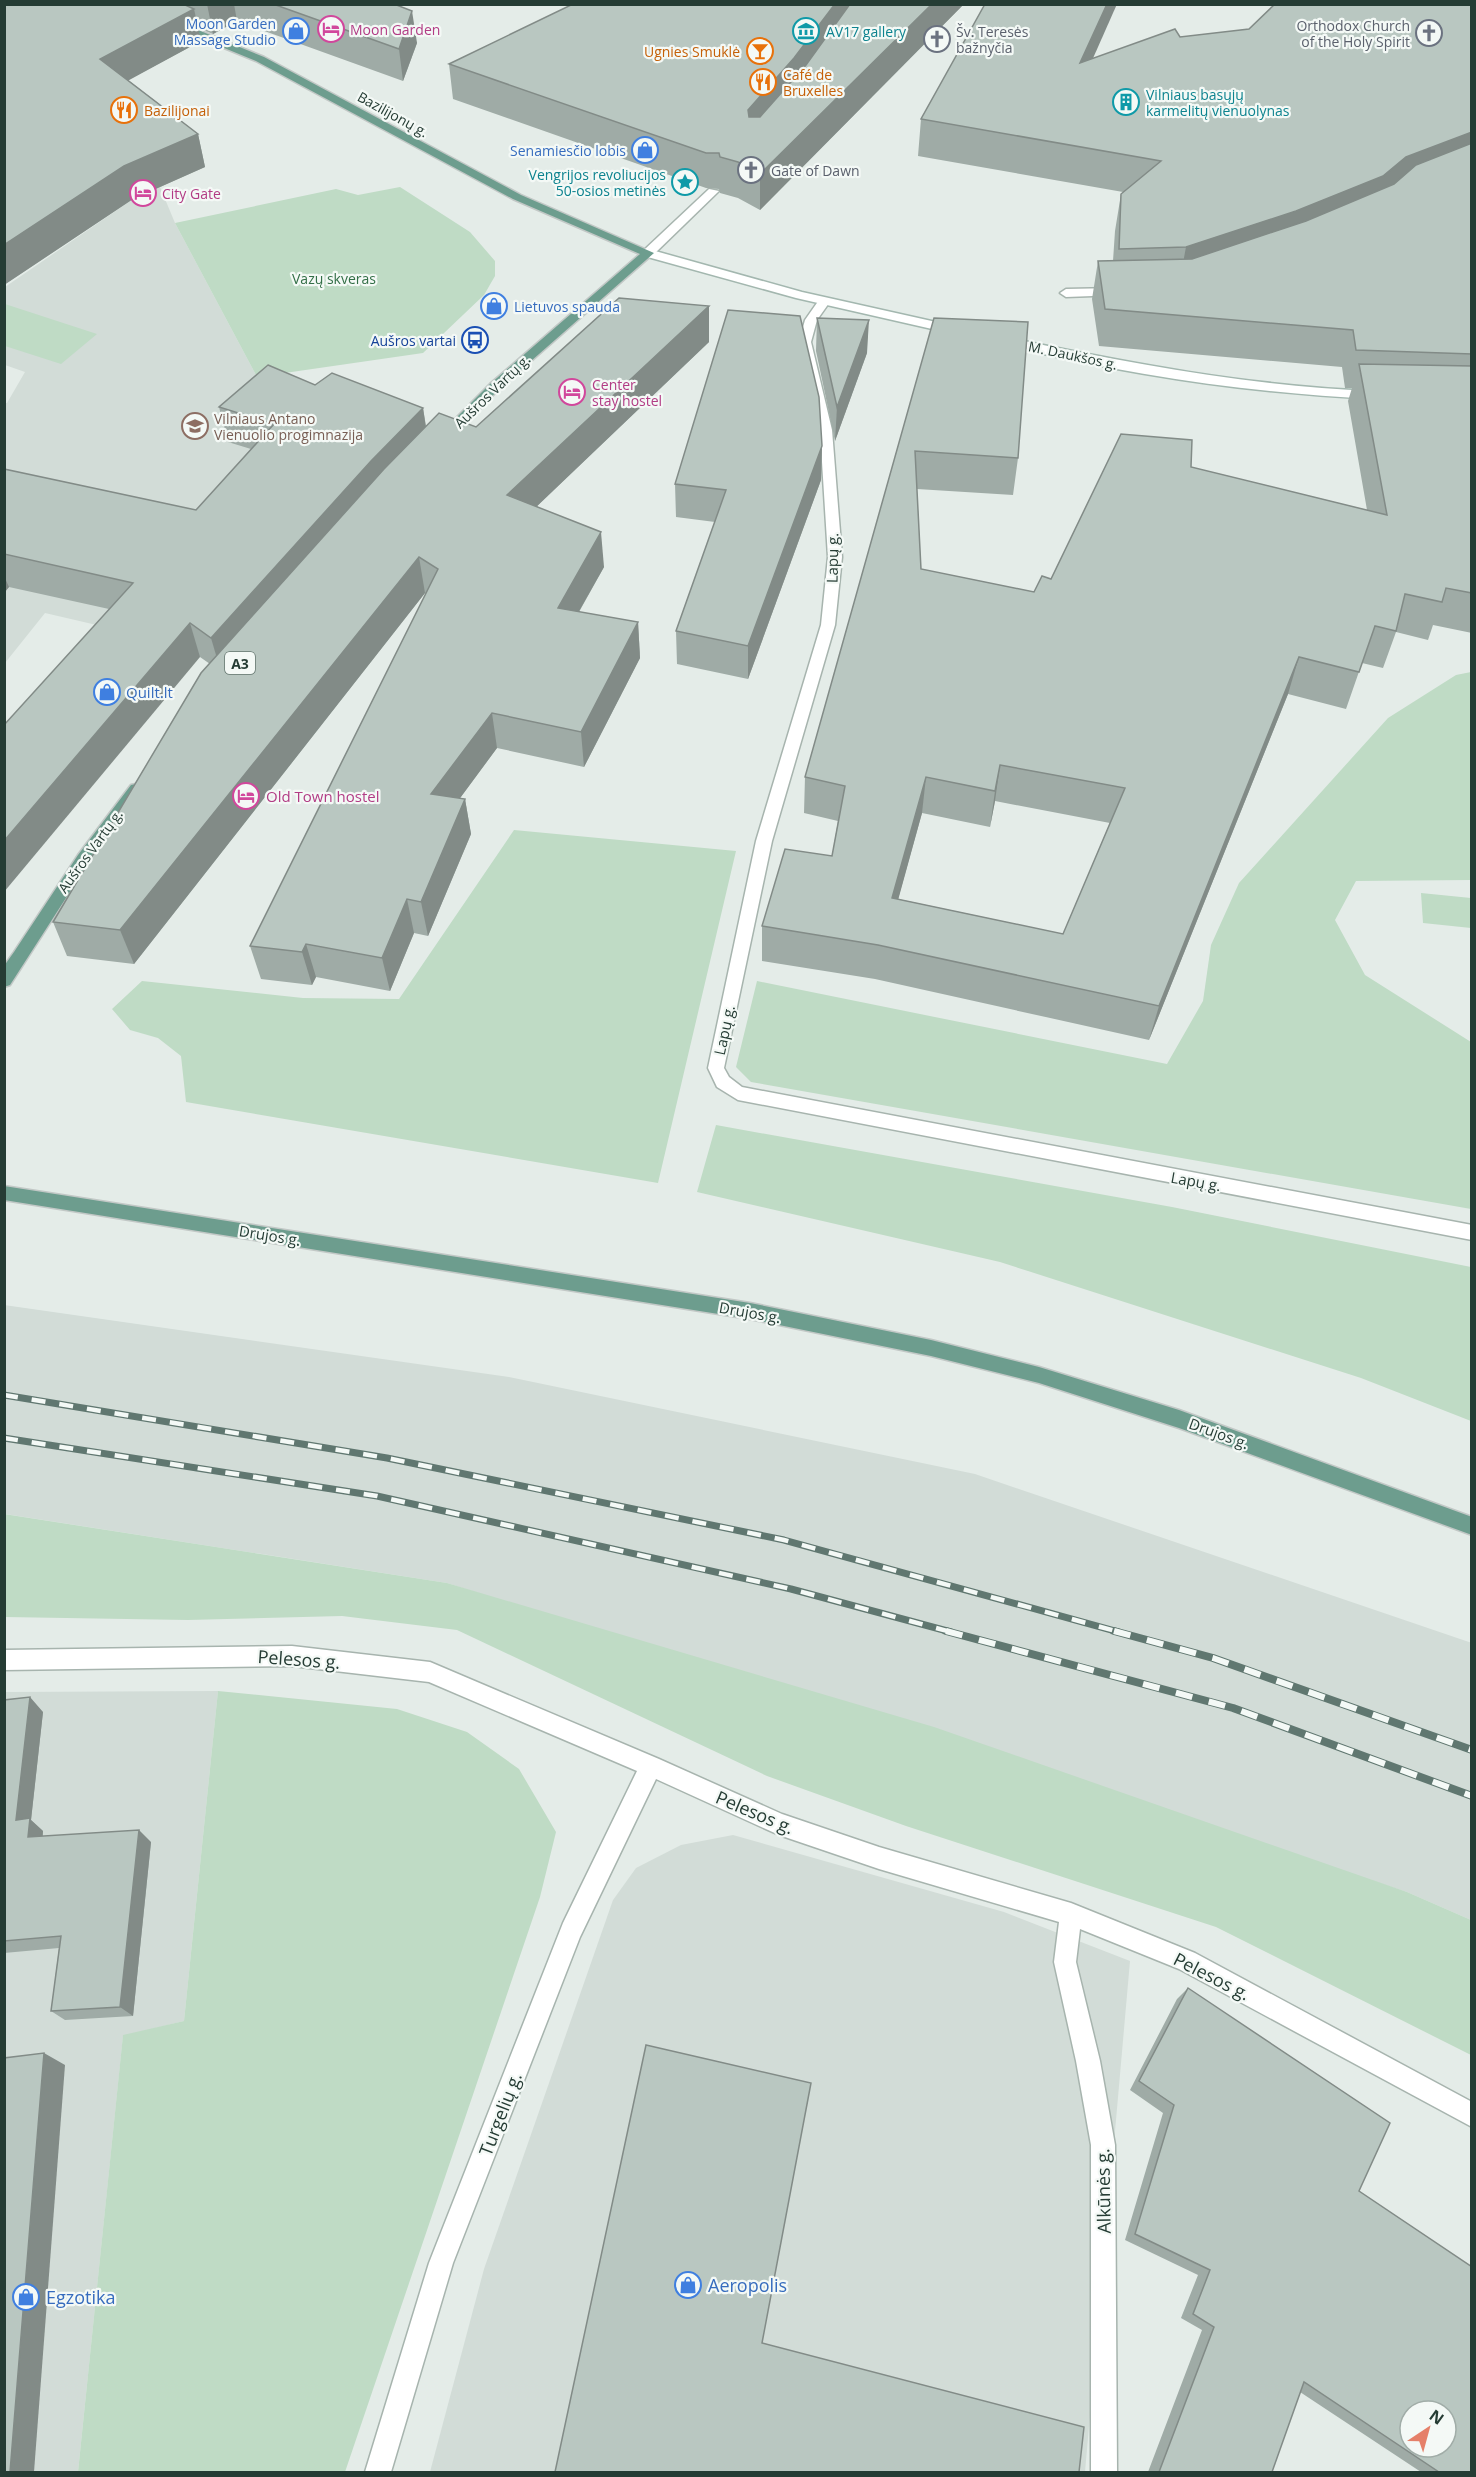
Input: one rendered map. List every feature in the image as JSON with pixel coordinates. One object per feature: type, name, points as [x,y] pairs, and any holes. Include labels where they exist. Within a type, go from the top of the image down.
[{"type":"main road","name":"Bazilijonų g.","points":[[164,21],[260,59],[517,197],[648,253]]},
{"type":"main road","name":"Aušros Vartų g.","points":[[431,450],[494,387],[648,253]]},
{"type":"main road","name":"Aušros Vartų g.","points":[[4,981],[48,909],[103,831],[148,774]]},
{"type":"main road","name":"Drujos g.","points":[[4,1193],[750,1311],[931,1348],[1039,1375],[1179,1419],[1472,1526]]},
{"type":"street","name":"Aušros Vartų g.","points":[[648,253],[713,191]]},
{"type":"street","points":[[648,253],[726,278],[824,303],[967,333]]},
{"type":"street","points":[[1066,293],[1135,292]]},
{"type":"street","name":"Lapų g.","points":[[824,303],[811,320],[805,342],[826,430],[835,557],[828,625],[764,841],[716,1068],[723,1082],[738,1093],[750,1096],[1472,1233]]},
{"type":"street","name":"M. Daukšos g.","points":[[988,337],[1114,364],[1229,383],[1315,393],[1393,395]]},
{"type":"street","name":"Pelesos g.","points":[[4,1660],[292,1656],[430,1672],[651,1766],[779,1824],[879,1858],[1071,1914],[1187,1961],[1472,2115]]},
{"type":"street","name":"Turgelių g.","points":[[378,2472],[441,2262],[571,1931],[651,1766]]},
{"type":"street","name":"Alkūnės g.","points":[[1071,1914],[1065,1962],[1088,2061],[1103,2145],[1104,2472]]},
{"type":"shaded area","name":"Vilniaus Antano Vienuolio progimnazija","points":[[160,187],[175,223],[257,377],[322,420],[131,633],[45,613],[5,663],[5,403],[25,372],[5,365],[5,287],[133,199]]},
{"type":"shaded area","points":[[4,1305],[509,1377],[975,1474],[1472,1643],[1471,1920],[1407,1892],[447,1583],[5,1514]]},
{"type":"shaded area","points":[[218,1691],[184,2021],[123,2036],[78,2472],[5,2472],[4,1692]]},
{"type":"shaded area","points":[[733,1835],[1004,1912],[1130,1961],[1085,2472],[430,2472],[484,2269],[613,1900],[636,1868],[681,1845]]},
{"type":"green space","name":"Vazų skveras","points":[[400,187],[470,232],[495,261],[495,276],[484,295],[423,353],[257,377],[175,223],[336,189],[358,195]]},
{"type":"green space","points":[[5,304],[97,334],[61,364],[5,346]]},
{"type":"green space","points":[[1471,672],[1471,880],[1356,881],[1335,920],[1365,975],[1471,1042],[1471,1209],[751,1082],[736,1067],[757,981],[1167,1064],[1203,1001],[1211,945],[1239,883],[1388,718],[1456,675]]},
{"type":"green space","points":[[514,830],[736,851],[658,1183],[186,1102],[181,1056],[158,1038],[130,1030],[112,1009],[142,981],[303,998],[399,999]]},
{"type":"green space","points":[[1421,893],[1471,898],[1471,928],[1423,923]]},
{"type":"green space","points":[[716,1125],[1172,1207],[1471,1267],[1471,1421],[1361,1378],[1000,1262],[697,1192]]},
{"type":"green space","points":[[4,1514],[447,1583],[934,1727],[1407,1892],[1471,1920],[1471,2055],[1216,1927],[906,1826],[767,1776],[457,1630],[342,1616],[188,1620],[5,1617]]},
{"type":"green space","points":[[218,1691],[397,1709],[467,1732],[519,1769],[556,1832],[540,1897],[345,2472],[78,2472],[123,2035],[184,2021]]},
{"type":"building","points":[[4,4],[183,4],[194,9],[100,59],[198,134],[124,166],[4,245]]},
{"type":"building","points":[[273,4],[394,4],[412,11],[399,49]]},
{"type":"building","points":[[573,4],[835,4],[794,58],[748,110],[749,117],[760,117],[806,65],[850,4],[932,4],[760,174],[738,162],[720,157],[719,153],[706,153],[449,64]]},
{"type":"building","points":[[985,4],[1107,4],[1080,63],[1175,29],[1180,37],[1249,29],[1275,4],[1472,4],[1472,132],[1406,157],[1383,176],[1296,211],[1186,247],[1119,249],[1121,194],[1161,161],[921,119]]},
{"type":"building","points":[[1472,143],[1472,354],[1356,350],[1353,330],[1105,309],[1098,261],[1192,259],[1306,221],[1394,184],[1416,165]]},
{"type":"building","points":[[619,298],[709,306],[507,495],[601,532],[558,608],[638,622],[581,732],[492,713],[431,794],[465,799],[421,902],[407,899],[382,958],[306,944],[302,952],[250,946],[438,569],[419,557],[120,930],[53,922],[201,673],[384,469],[439,413],[476,427]]},
{"type":"building","points":[[728,310],[800,316],[819,397],[822,446],[748,646],[676,631],[726,490],[675,484]]},
{"type":"building","points":[[817,318],[869,320],[837,407]]},
{"type":"building","points":[[934,318],[1028,322],[1018,458],[915,451],[921,569],[1034,592],[1042,576],[1051,579],[1121,434],[1192,440],[1191,467],[1387,515],[1359,364],[1472,366],[1472,593],[1446,588],[1442,602],[1405,594],[1396,631],[1375,626],[1359,672],[1299,657],[1159,1006],[878,945],[762,926],[785,849],[832,856],[845,786],[805,777]],"holes":[[[1000,765],[1125,788],[1063,934],[892,898],[926,777],[995,791]]]},
{"type":"building","points":[[268,365],[315,385],[332,373],[423,408],[371,461],[211,638],[190,623],[4,841],[4,725],[133,583],[4,554],[4,469],[196,510],[274,424],[219,407]]},
{"type":"building","points":[[30,1697],[16,1820],[30,1818],[28,1837],[139,1830],[120,2007],[51,2011],[61,1936],[4,1941],[4,1700]]},
{"type":"building","points":[[1188,1988],[1390,2123],[1359,2191],[1472,2267],[1472,2472],[1439,2472],[1420,2459],[1458,2459],[1458,2399],[1398,2399],[1398,2445],[1304,2382],[1272,2472],[1159,2472],[1214,2327],[1193,2314],[1210,2270],[1135,2234],[1174,2105],[1139,2081]]},
{"type":"building","name":"Aeropolis","points":[[646,2045],[811,2083],[762,2343],[1084,2427],[1079,2472],[555,2472]]},
{"type":"building","points":[[44,2053],[10,2472],[4,2472],[4,2058]]},
{"type":"railway","points":[[4,1395],[387,1458],[784,1540],[1119,1632]]},
{"type":"railway","points":[[4,1438],[377,1496],[791,1589],[951,1632]]},
{"type":"railway","points":[[946,1631],[1233,1708],[1472,1796]]},
{"type":"railway","points":[[1114,1631],[1213,1658],[1472,1750]]},
{"type":"place","name":"Moon Garden","points":[[331,29]]},
{"type":"place","name":"Moon Garden Massage Studio","points":[[296,31]]},
{"type":"place","name":"AV17 gallery","points":[[806,31]]},
{"type":"place","name":"Orthodox Church of the Holy Spirit","points":[[1429,33]]},
{"type":"place","name":"Šv. Teresės bažnyčia","points":[[937,39]]},
{"type":"place","name":"Ugnies Smuklė","points":[[760,51]]},
{"type":"place","name":"Café de Bruxelles","points":[[763,82]]},
{"type":"place","name":"Vilniaus basųjų karmelitų vienuolynas","points":[[1126,102]]},
{"type":"place","name":"Bazilijonai","points":[[124,110]]},
{"type":"place","name":"Senamiesčio lobis","points":[[645,150]]},
{"type":"place","name":"Gate of Dawn","points":[[751,170]]},
{"type":"place","name":"Vengrijos revoliucijos 50-osios metinės","points":[[685,182]]},
{"type":"place","name":"City Gate","points":[[143,193]]},
{"type":"place","name":"Lietuvos spauda","points":[[494,306]]},
{"type":"place","name":"Aušros vartai","points":[[475,340]]},
{"type":"place","name":"Center stay hostel","points":[[572,392]]},
{"type":"place","name":"Vilniaus Antano Vienuolio progimnazija","points":[[195,426]]},
{"type":"place","name":"Quilt.lt","points":[[107,692]]},
{"type":"place","name":"Old Town hostel","points":[[246,796]]},
{"type":"place","name":"Aeropolis","points":[[688,2285]]},
{"type":"place","name":"Egzotika","points":[[26,2297]]}]
